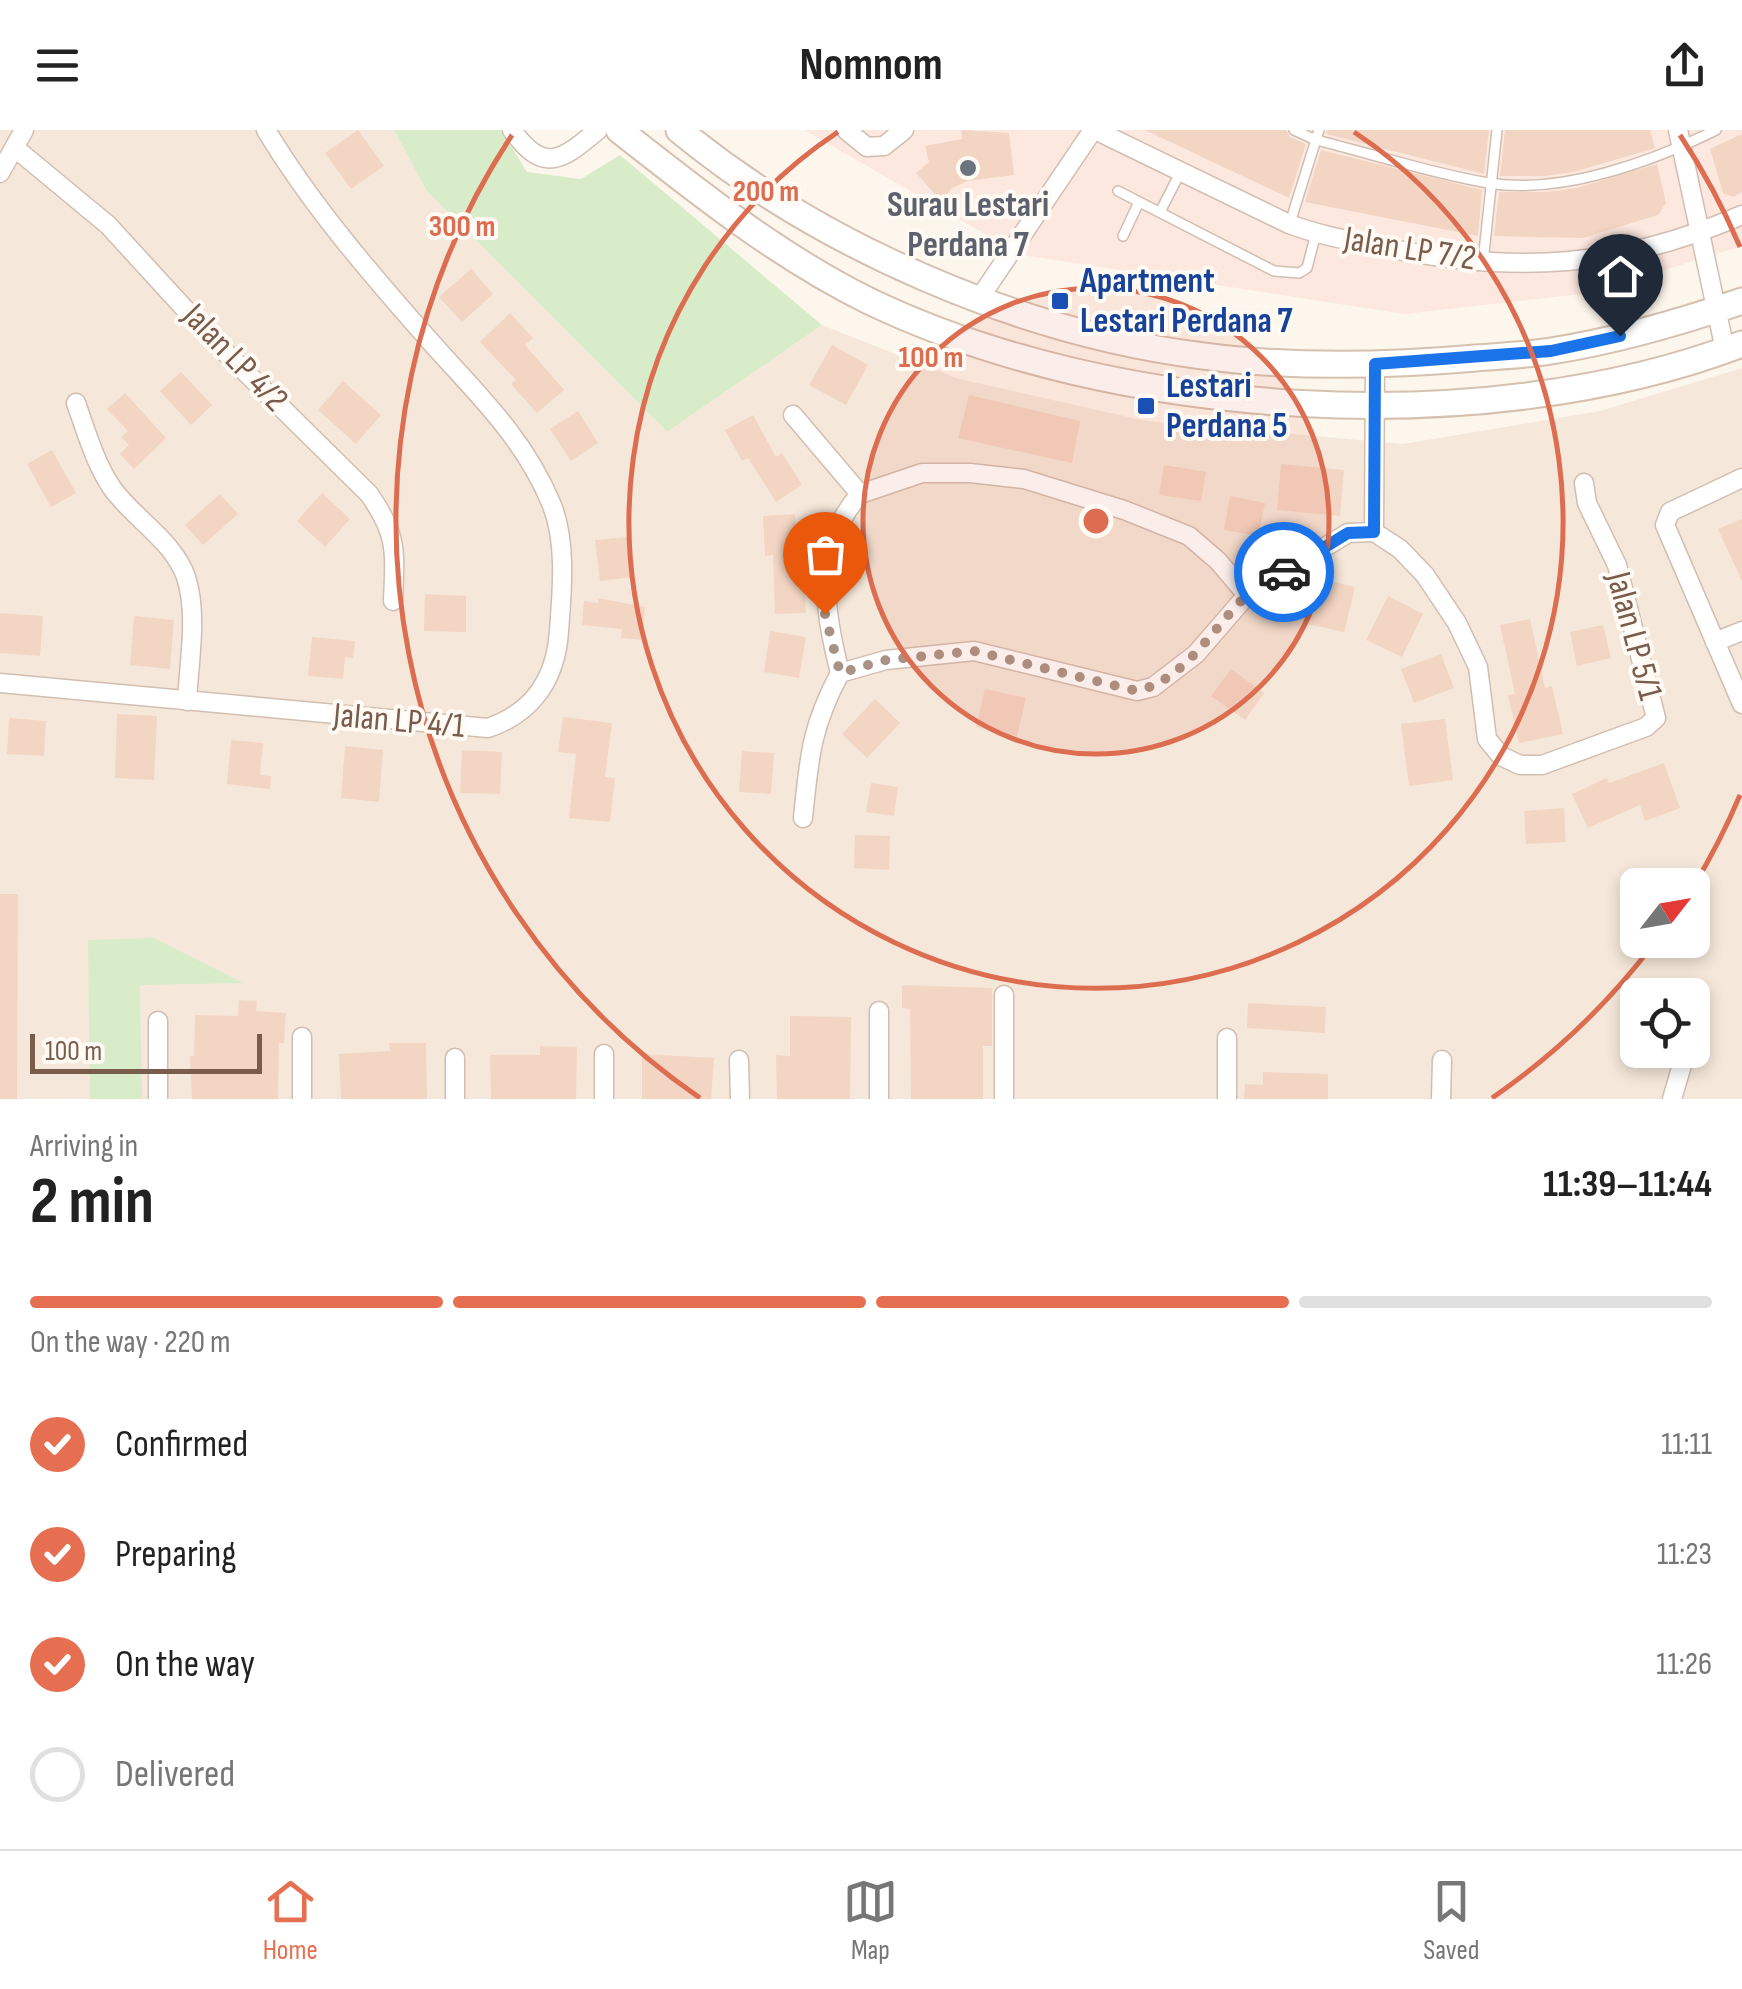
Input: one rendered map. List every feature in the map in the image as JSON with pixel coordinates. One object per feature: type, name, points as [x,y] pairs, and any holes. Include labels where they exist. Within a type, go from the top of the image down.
[{"type":"main road","points":[[619,130],[770,245],[869,301],[974,344],[1087,375],[1220,397],[1373,407],[1553,392],[1734,347]]},
{"type":"main road","points":[[680,130],[796,213],[890,262],[979,300],[1100,336],[1201,356],[1305,365],[1551,351],[1742,301]]},
{"type":"street","points":[[0,172],[24,130]]},
{"type":"street","name":"Jalan LP 4/1","points":[[0,683],[488,728],[506,722],[532,704],[547,681],[558,644],[560,550],[552,506],[526,453],[490,403],[412,320],[320,212],[266,130]]},
{"type":"street","points":[[512,130],[534,156],[551,160],[566,156],[598,130]]},
{"type":"street","points":[[846,130],[867,148],[884,146],[904,130]]},
{"type":"street","points":[[979,300],[1094,130]]},
{"type":"street","name":"Jalan LP 7/2","points":[[1094,130],[1289,224],[1316,234],[1435,257],[1522,265],[1591,261],[1698,233],[1742,216]]},
{"type":"street","points":[[1680,138],[1716,310],[1734,347]]},
{"type":"street","name":"Jalan LP 4/2","points":[[15,148],[108,225],[217,344],[368,494],[388,522],[395,558],[393,601]]},
{"type":"street","points":[[840,673],[886,660],[974,651],[1137,691],[1154,687],[1196,654],[1246,595],[1348,533],[1374,532],[1375,364]]},
{"type":"street","points":[[76,403],[112,489],[175,557],[186,576],[191,602],[187,700]]},
{"type":"street","points":[[793,415],[860,494]]},
{"type":"street","points":[[803,818],[811,745],[821,708],[840,673],[825,614],[832,538],[843,514],[860,494],[922,473],[970,472],[1024,479],[1124,510],[1189,536],[1218,561],[1246,595]]},
{"type":"street","points":[[1742,478],[1670,512],[1665,518],[1667,532],[1742,704]]},
{"type":"street","name":"Jalan LP 5/1","points":[[1374,532],[1400,549],[1425,575],[1458,623],[1478,667],[1487,739],[1500,756],[1520,765],[1542,766],[1646,728],[1656,718],[1618,565],[1587,503],[1584,483]]},
{"type":"street","points":[[1715,642],[1742,631]]},
{"type":"street","points":[[1004,995],[1004,1099]]},
{"type":"street","points":[[879,1012],[879,1099]]},
{"type":"street","points":[[158,1021],[158,1099]]},
{"type":"street","points":[[302,1037],[302,1099]]},
{"type":"street","points":[[1227,1038],[1227,1099]]},
{"type":"street","points":[[604,1054],[604,1099]]},
{"type":"street","points":[[455,1058],[455,1099]]},
{"type":"street","points":[[739,1060],[740,1099]]},
{"type":"street","points":[[1441,1099],[1442,1060]]},
{"type":"street","points":[[1672,1099],[1681,1068]]},
{"type":"lane","points":[[1294,130],[1491,184],[1577,182],[1680,138],[1716,130]]},
{"type":"lane","points":[[1483,262],[1497,130]]},
{"type":"lane","points":[[1289,224],[1318,135]]},
{"type":"lane","points":[[1160,212],[1180,173]]},
{"type":"lane","points":[[1118,191],[1274,271],[1289,274],[1307,268],[1316,234]]},
{"type":"lane","points":[[1123,236],[1139,202]]},
{"type":"shaded area","points":[[0,130],[394,130],[426,190],[667,432],[822,325],[959,379],[1146,421],[1403,444],[1600,411],[1742,368],[1742,1099],[0,1099]]},
{"type":"shaded area","points":[[804,130],[1742,130],[1742,246],[1590,293],[1404,314],[1022,255]]},
{"type":"green space","points":[[394,130],[501,130],[527,172],[581,179],[620,155],[822,325],[667,432],[426,190]]},
{"type":"green space","points":[[154,938],[243,983],[140,985],[142,1099],[90,1099],[88,940]]},
{"type":"building","points":[[358,130],[384,166],[351,189],[325,153]]},
{"type":"building","name":"Surau Lestari Perdana 7","points":[[961,130],[1009,133],[1014,175],[968,181],[952,188],[941,201],[916,173],[929,162],[925,146],[962,139]]},
{"type":"building","points":[[1145,130],[1286,130],[1290,137],[1306,144],[1289,198]]},
{"type":"building","points":[[1327,130],[1489,130],[1484,174],[1326,134]]},
{"type":"building","points":[[1505,130],[1650,130],[1655,148],[1574,172],[1500,176]]},
{"type":"building","points":[[1742,134],[1742,192],[1733,197],[1723,193],[1710,149]]},
{"type":"building","points":[[1321,150],[1482,190],[1478,236],[1305,202]]},
{"type":"building","points":[[1657,164],[1666,203],[1658,215],[1583,238],[1494,236],[1499,192],[1577,188]]},
{"type":"building","points":[[471,269],[493,294],[462,322],[439,297]]},
{"type":"building","points":[[510,313],[533,338],[525,345],[564,390],[537,413],[511,384],[516,380],[480,342]]},
{"type":"building","points":[[832,345],[868,365],[846,405],[809,385]]},
{"type":"building","points":[[181,372],[212,405],[191,425],[160,391]]},
{"type":"building","points":[[343,381],[381,415],[356,444],[318,410]]},
{"type":"building","points":[[125,393],[166,438],[134,469],[120,454],[129,445],[121,437],[128,431],[107,409]]},
{"type":"building","points":[[969,395],[1080,421],[1072,463],[958,438]]},
{"type":"building","points":[[578,411],[598,443],[571,461],[550,429]]},
{"type":"building","points":[[753,415],[776,457],[782,453],[802,485],[776,502],[748,458],[742,461],[725,430]]},
{"type":"building","points":[[52,450],[76,493],[51,507],[27,464]]},
{"type":"building","points":[[1281,464],[1344,470],[1340,516],[1277,510]]},
{"type":"building","points":[[1164,465],[1206,472],[1201,501],[1159,495]]},
{"type":"building","points":[[322,493],[350,519],[325,547],[297,521]]},
{"type":"building","points":[[220,494],[238,514],[203,545],[185,525]]},
{"type":"building","points":[[1230,496],[1265,503],[1258,536],[1224,530]]},
{"type":"building","points":[[795,514],[798,567],[804,567],[806,613],[775,614],[773,555],[765,556],[763,516]]},
{"type":"building","points":[[1742,519],[1742,581],[1718,529]]},
{"type":"building","points":[[628,537],[634,577],[600,581],[595,540]]},
{"type":"building","points":[[1318,578],[1355,587],[1344,632],[1307,624]]},
{"type":"building","points":[[425,594],[466,596],[466,632],[424,631]]},
{"type":"building","points":[[1388,596],[1423,614],[1402,657],[1366,640]]},
{"type":"building","points":[[598,598],[645,607],[642,640],[621,638],[622,629],[582,625],[584,601],[598,603]]},
{"type":"building","points":[[0,613],[43,616],[40,656],[0,653]]},
{"type":"building","points":[[134,616],[174,620],[170,669],[130,665]]},
{"type":"building","points":[[1530,619],[1545,688],[1552,686],[1563,734],[1519,743],[1508,695],[1515,694],[1500,625]]},
{"type":"building","points":[[1603,625],[1611,658],[1577,666],[1570,632]]},
{"type":"building","points":[[770,631],[806,637],[799,678],[764,672]]},
{"type":"building","points":[[312,637],[355,641],[353,658],[345,657],[343,679],[308,676]]},
{"type":"building","points":[[1441,654],[1454,688],[1414,703],[1401,669]]},
{"type":"building","points":[[1231,669],[1264,693],[1245,720],[1211,696]]},
{"type":"building","points":[[985,689],[1026,698],[1017,736],[976,727]]},
{"type":"building","points":[[875,699],[900,723],[867,758],[842,734]]},
{"type":"building","points":[[117,714],[157,716],[154,780],[115,778]]},
{"type":"building","points":[[563,717],[612,723],[605,777],[615,778],[610,822],[569,818],[576,754],[558,752]]},
{"type":"building","points":[[9,718],[46,721],[44,756],[7,754]]},
{"type":"building","points":[[1445,719],[1453,780],[1409,786],[1401,724]]},
{"type":"building","points":[[231,740],[263,743],[260,775],[271,776],[270,789],[227,784]]},
{"type":"building","points":[[345,746],[383,750],[379,802],[341,798]]},
{"type":"building","points":[[462,750],[502,752],[500,794],[460,793]]},
{"type":"building","points":[[742,751],[774,753],[771,794],[739,792]]},
{"type":"building","points":[[1664,763],[1680,808],[1645,821],[1640,805],[1588,828],[1572,794],[1607,778],[1609,783]]},
{"type":"building","points":[[871,783],[898,787],[894,816],[866,812]]},
{"type":"building","points":[[1564,808],[1566,842],[1526,844],[1524,811]]},
{"type":"building","points":[[855,835],[890,836],[889,870],[854,868]]},
{"type":"building","points":[[0,894],[18,894],[17,1099],[0,1099]]},
{"type":"building","points":[[902,985],[992,988],[992,1046],[983,1046],[983,1099],[911,1099],[910,1009],[902,1008]]},
{"type":"building","points":[[239,1000],[257,1001],[256,1011],[286,1013],[284,1043],[279,1043],[278,1099],[192,1099],[190,1056],[194,1056],[195,1015],[238,1016]]},
{"type":"building","points":[[1248,1003],[1326,1007],[1325,1033],[1247,1028]]},
{"type":"building","points":[[790,1016],[851,1017],[850,1099],[777,1099],[776,1055],[790,1056]]},
{"type":"building","points":[[389,1043],[426,1043],[427,1099],[341,1099],[339,1054],[390,1051]]},
{"type":"building","points":[[540,1046],[577,1047],[576,1099],[491,1099],[490,1055],[540,1055]]},
{"type":"building","points":[[642,1054],[714,1058],[711,1099],[642,1099]]},
{"type":"building","points":[[1263,1072],[1328,1074],[1328,1099],[1244,1099],[1245,1084],[1263,1085]]},
{"type":"way so far","points":[[825,614],[840,673],[886,660],[974,651],[1137,691],[1154,687],[1196,654],[1246,595],[1284,572]]},
{"type":"place","name":"Surau Lestari Perdana 7","points":[[968,168]]},
{"type":"place","name":"Apartment Lestari Perdana 7","points":[[1060,301]]},
{"type":"place","name":"Lestari Perdana 5","points":[[1146,406]]},
{"type":"route","points":[[1284,572],[1348,533],[1374,532],[1375,364],[1551,351],[1620,336]]}]
